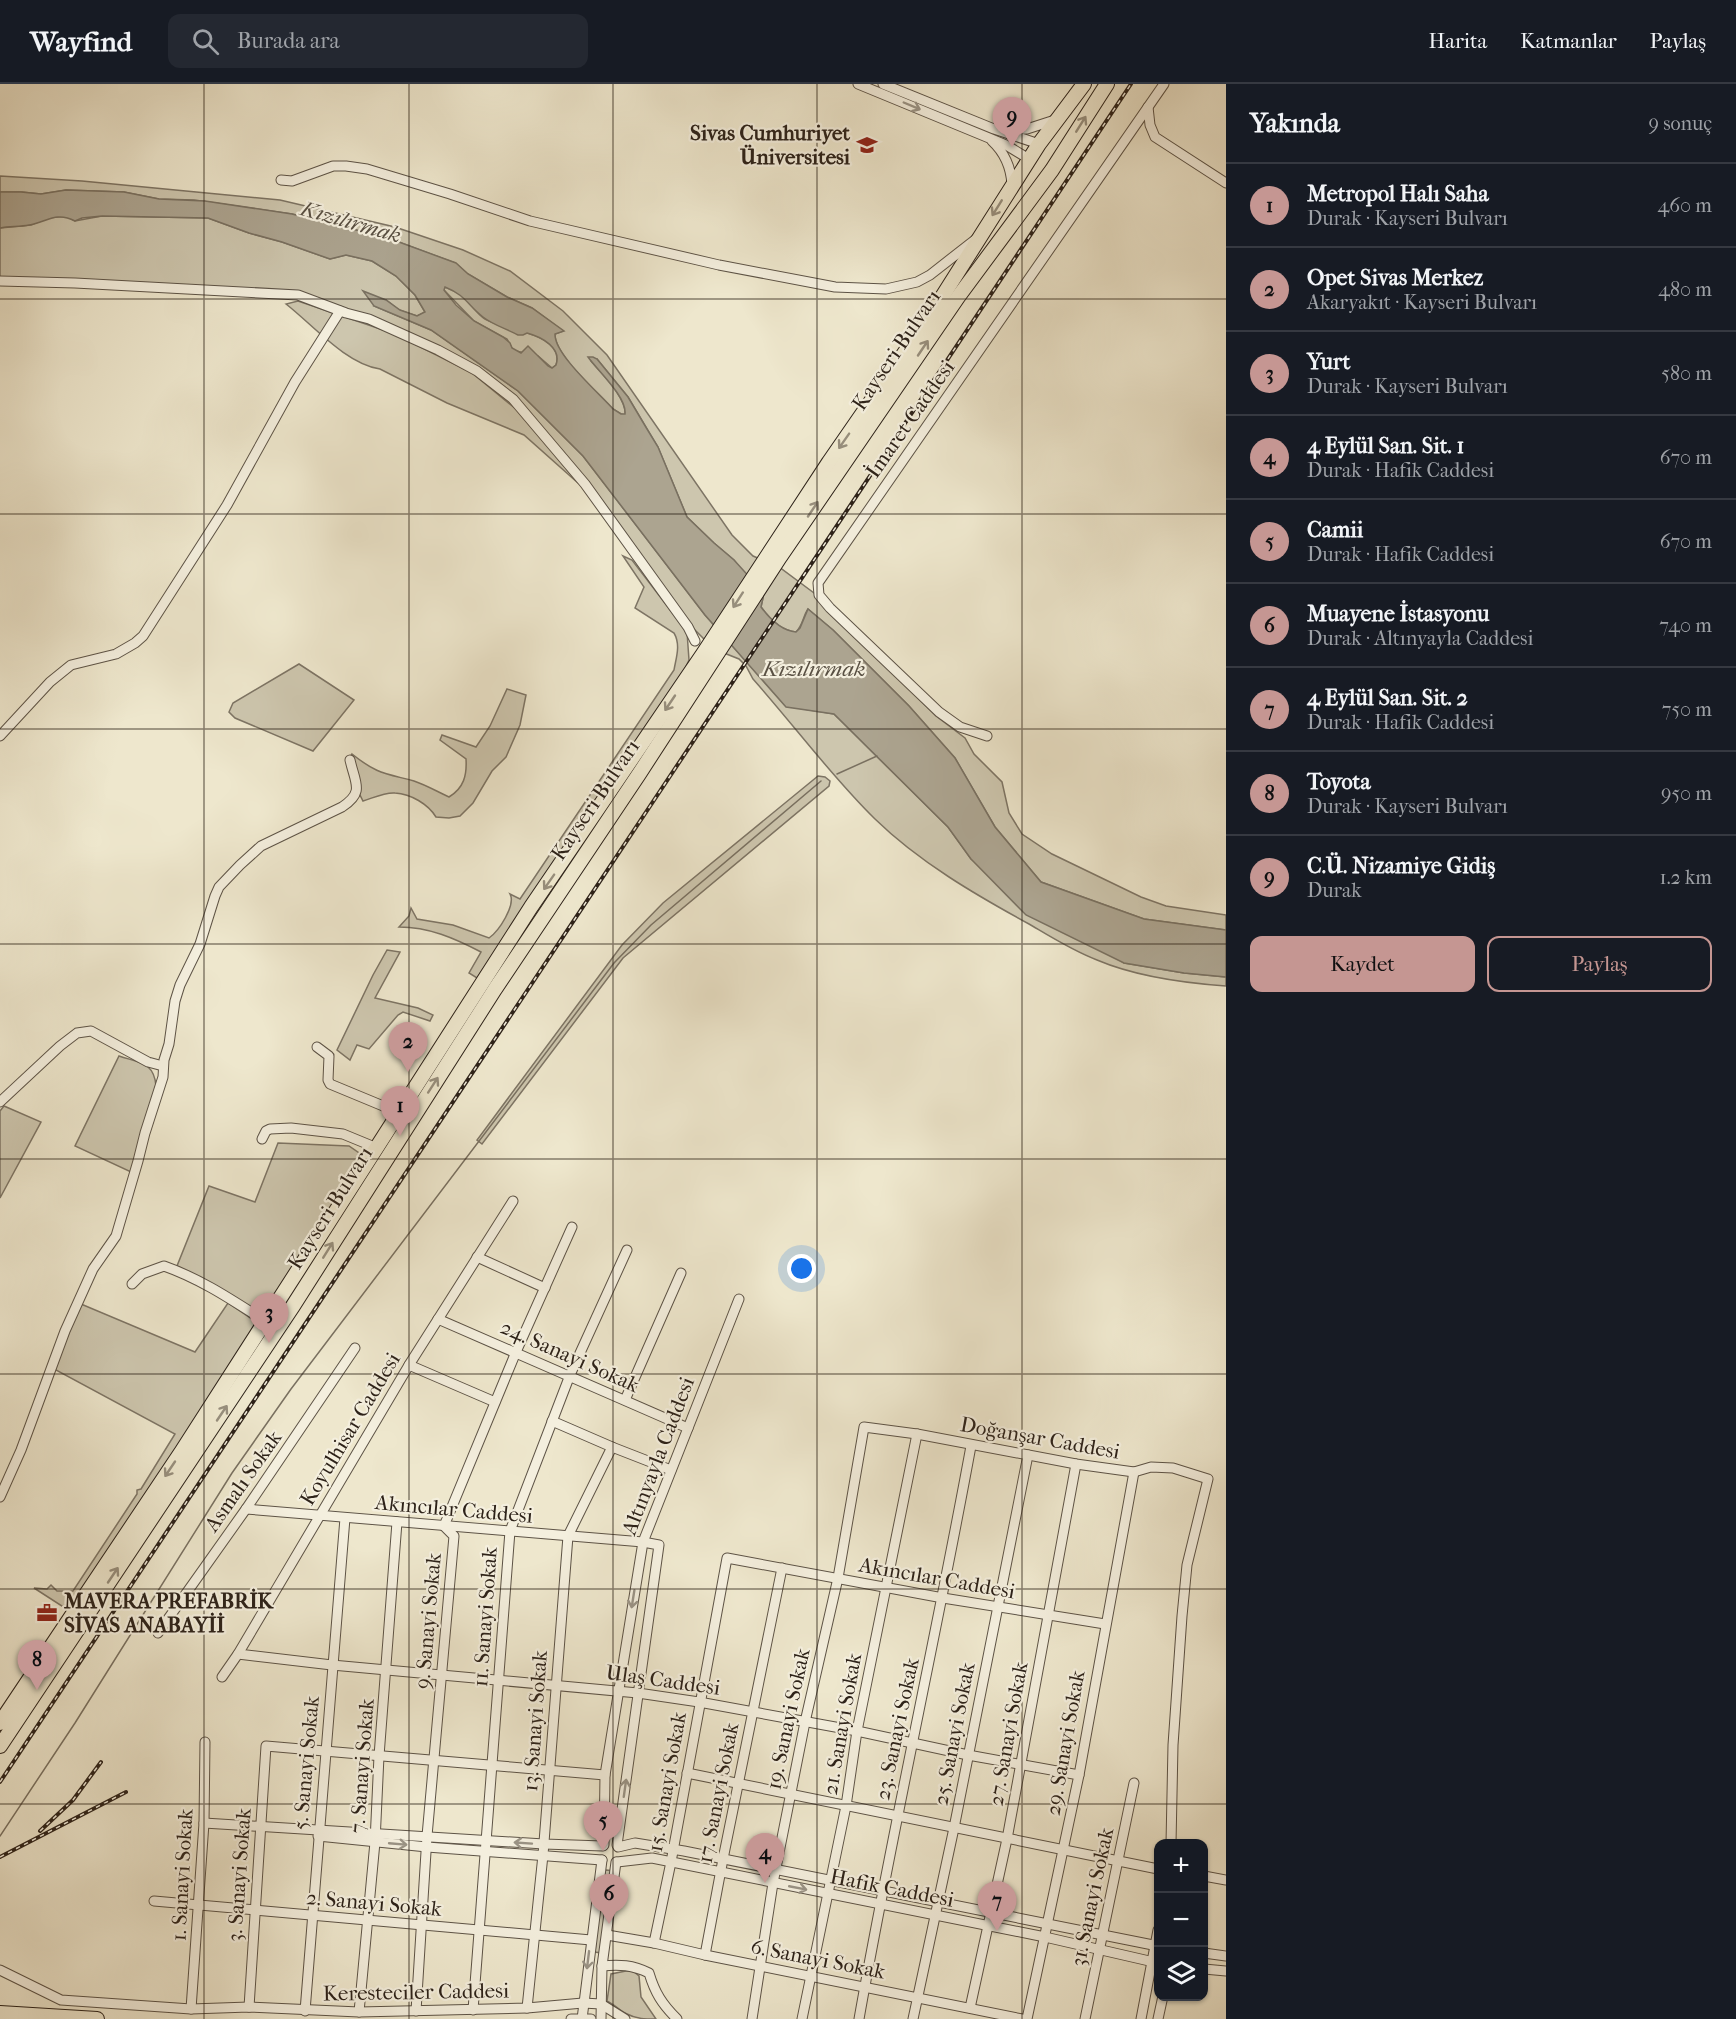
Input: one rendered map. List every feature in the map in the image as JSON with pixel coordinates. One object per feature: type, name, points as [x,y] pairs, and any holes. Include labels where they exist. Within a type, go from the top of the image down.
[{"type":"highway","points":[[1039,144],[1055,153],[1057,157],[1054,167],[1046,172],[1038,171],[1029,159],[1039,144],[1084,84]]},
{"type":"highway","name":"Kayseri Bulvarı","points":[[775,554],[958,297],[1054,167],[1107,84]]},
{"type":"highway","name":"Kayseri Bulvarı","points":[[775,554],[1029,159]]},
{"type":"highway","points":[[708,657],[775,554]]},
{"type":"highway","name":"Kayseri Bulvarı","points":[[0,1723],[182,1451],[531,907],[708,657]]},
{"type":"highway","name":"Kayseri Bulvarı","points":[[0,1746],[293,1306],[708,657]]},
{"type":"highway","points":[[0,2013],[97,2019]]},
{"type":"street","points":[[858,84],[1012,147],[1029,159]]},
{"type":"street","points":[[883,84],[994,129],[1039,144]]},
{"type":"street","name":"İmaret Caddesi","points":[[987,736],[960,727],[939,712],[830,608],[819,595],[818,583],[1164,84]]},
{"type":"street","points":[[1148,107],[1150,125],[1155,137],[1226,183]]},
{"type":"street","points":[[994,129],[1022,130],[1058,119]]},
{"type":"street","points":[[988,138],[1001,150],[1011,173],[1012,185]]},
{"type":"street","points":[[281,180],[292,181],[333,166],[367,169],[530,221],[719,265],[807,282],[855,288],[886,289],[917,282],[930,275],[980,236]]},
{"type":"street","points":[[0,281],[298,295],[369,319],[438,350],[477,371],[513,399],[585,483],[688,627],[695,641]]},
{"type":"street","points":[[0,736],[50,682],[71,665],[116,654],[135,644],[143,636],[227,506],[295,382],[340,311]]},
{"type":"street","points":[[0,1497],[21,1450],[65,1331],[96,1264],[116,1236],[145,1133],[162,1083],[175,1001],[180,985],[200,944],[210,907],[219,887],[261,846],[352,801],[357,796],[357,790],[350,760]]},
{"type":"street","points":[[0,1101],[60,1046],[77,1033],[84,1031],[91,1031],[148,1062],[163,1066]]},
{"type":"street","points":[[317,1047],[329,1056],[328,1080],[330,1084],[400,1113]]},
{"type":"street","points":[[262,1139],[266,1131],[291,1128],[343,1134],[377,1148]]},
{"type":"street","name":"Koyulhisar Caddesi","points":[[222,1677],[238,1654],[409,1365],[513,1201]]},
{"type":"street","name":"9. Sanayi Sokak","points":[[416,2011],[427,1836],[454,1536],[444,1526],[516,1352],[572,1227]]},
{"type":"street","name":"11. Sanayi Sokak","points":[[473,2010],[510,1531],[570,1375],[627,1250]]},
{"type":"street","points":[[477,1257],[544,1288]]},
{"type":"street","points":[[132,1284],[142,1274],[164,1266],[188,1274],[265,1321]]},
{"type":"street","points":[[625,1400],[681,1274]]},
{"type":"street","name":"Altınyayla Caddesi","points":[[604,1845],[605,1775],[643,1542],[739,1299]]},
{"type":"street","name":"24. Sanayi Sokak","points":[[438,1319],[688,1428]]},
{"type":"street","name":"Asmalı Sokak","points":[[158,1633],[246,1509],[355,1348]]},
{"type":"street","points":[[409,1365],[495,1402]]},
{"type":"street","points":[[552,1421],[612,1448],[671,1470]]},
{"type":"street","name":"Doğanşar Caddesi","points":[[864,1427],[917,1434],[971,1446],[1134,1472],[1151,1467],[1173,1468],[1208,1479],[1187,1565],[1173,1745],[1171,1839]]},
{"type":"street","name":"19. Sanayi Sokak","points":[[752,2019],[773,1883],[805,1722],[838,1578],[864,1427]]},
{"type":"street","name":"21. Sanayi Sokak","points":[[801,2019],[846,1806],[857,1731],[917,1434]]},
{"type":"street","name":"23. Sanayi Sokak","points":[[858,2019],[879,1904],[943,1598],[971,1446]]},
{"type":"street","name":"13. Sanayi Sokak","points":[[527,2008],[544,1844],[568,1536],[612,1448]]},
{"type":"street","name":"25. Sanayi Sokak","points":[[913,2019],[954,1828],[1028,1455]]},
{"type":"street","name":"27. Sanayi Sokak","points":[[970,2008],[1007,1839],[1076,1464]]},
{"type":"street","name":"29. Sanayi Sokak","points":[[1027,2019],[1079,1775],[1134,1472]]},
{"type":"street","name":"Akıncılar Caddesi","points":[[246,1509],[659,1545]]},
{"type":"street","name":"5. Sanayi Sokak","points":[[305,2011],[345,1518]]},
{"type":"street","name":"7. Sanayi Sokak","points":[[359,2012],[368,1921],[397,1522]]},
{"type":"street","name":"Altınyayla Caddesi","points":[[617,1846],[659,1545]]},
{"type":"street","name":"Akıncılar Caddesi","points":[[727,1558],[943,1598],[1105,1624]]},
{"type":"street","name":"15. Sanayi Sokak","points":[[654,1942],[727,1558]]},
{"type":"street","name":"17. Sanayi Sokak","points":[[705,1955],[782,1568]]},
{"type":"street","name":"Ulaş Caddesi","points":[[238,1654],[332,1665],[556,1685],[699,1702],[1079,1775]]},
{"type":"street","name":"1. Sanayi Sokak","points":[[191,2009],[204,1823],[205,1742]]},
{"type":"street","name":"3. Sanayi Sokak","points":[[249,2007],[266,1746],[325,1752]]},
{"type":"street","points":[[325,1752],[605,1775]]},
{"type":"street","points":[[687,1773],[1154,1868]]},
{"type":"street","name":"31. Sanayi Sokak","points":[[1085,2019],[1134,1783]]},
{"type":"street","points":[[204,1823],[374,1837],[427,1836],[544,1844],[604,1845],[610,1843],[617,1846],[621,1854],[616,1862],[602,1966],[601,2019]]},
{"type":"street","points":[[374,1837],[427,1847],[602,1860],[608,1864],[616,1862]]},
{"type":"street","name":"Hafik Caddesi","points":[[617,1846],[635,1843],[673,1849],[1154,1945]]},
{"type":"street","points":[[571,2019],[585,2019],[583,2003],[602,1860],[600,1853],[604,1845]]},
{"type":"street","name":"Hafik Caddesi","points":[[616,1862],[652,1858],[988,1925],[1154,1963]]},
{"type":"street","points":[[1208,1877],[1226,1880]]},
{"type":"street","name":"2. Sanayi Sokak","points":[[154,1901],[591,1940]]},
{"type":"street","name":"6. Sanayi Sokak","points":[[607,1935],[654,1942],[705,1955],[1022,2019]]},
{"type":"street","points":[[1208,1954],[1226,1956]]},
{"type":"street","points":[[602,1966],[620,1964],[649,1972],[655,1991],[666,2008],[677,2019]]},
{"type":"street","points":[[1141,2019],[1154,1967]]},
{"type":"street","points":[[1208,1969],[1226,1971]]},
{"type":"street","name":"Keresteciler Caddesi","points":[[0,1970],[61,2000],[191,2009],[249,2007],[359,2012],[601,2004]]},
{"type":"street","points":[[1158,2019],[1162,2001]]},
{"type":"street","points":[[601,2004],[625,2019]]},
{"type":"shaded area","points":[[0,176],[82,181],[280,200],[395,227],[463,250],[510,271],[563,311],[607,355],[732,535],[753,556],[779,567],[814,593],[936,716],[965,738],[974,754],[1002,782],[1009,813],[1022,834],[1052,854],[1141,897],[1166,906],[1226,915],[1226,930],[1144,919],[1041,882],[995,827],[955,758],[909,706],[833,630],[808,609],[796,632],[781,627],[768,615],[761,607],[763,598],[734,560],[687,517],[658,447],[628,397],[597,359],[591,361],[618,394],[625,408],[625,415],[613,409],[569,363],[557,343],[555,334],[563,331],[532,308],[507,297],[468,274],[455,263],[388,238],[292,214],[194,200],[159,199],[124,192],[66,190],[41,194],[0,192]]},
{"type":"shaded area","points":[[66,216],[75,221],[102,216],[208,218],[330,259],[346,255],[372,261],[396,276],[415,295],[425,312],[417,316],[399,310],[386,300],[374,306],[431,330],[518,391],[583,456],[705,615],[786,706],[834,714],[948,827],[971,859],[1124,963],[1226,977],[1226,986],[1144,975],[1088,956],[1062,944],[969,889],[892,835],[828,768],[753,679],[746,666],[739,659],[714,649],[691,626],[588,481],[479,368],[325,301],[0,277],[0,228],[31,225],[48,218]]},
{"type":"shaded area","points":[[445,287],[464,297],[485,319],[543,339],[552,346],[557,354],[556,365],[552,368],[538,356],[516,351],[507,339],[474,321],[444,290]]},
{"type":"shaded area","points":[[298,301],[395,334],[472,373],[522,414],[578,483],[524,435],[447,403],[342,352],[286,304]]},
{"type":"shaded area","points":[[623,556],[632,560],[687,632],[689,660],[683,673],[477,978],[469,973],[481,952],[441,934],[399,927],[409,916],[411,908],[417,919],[453,925],[489,938],[493,935],[509,911],[510,894],[520,899],[674,670],[677,642],[674,633],[635,608],[644,587]]},
{"type":"shaded area","points":[[299,664],[354,700],[313,751],[235,718],[229,712],[233,703]]},
{"type":"shaded area","points":[[507,689],[526,695],[520,725],[506,757],[492,771],[473,803],[460,816],[436,817],[424,804],[395,793],[387,793],[363,801],[347,764],[352,754],[381,772],[418,783],[449,797],[458,790],[466,770],[466,759],[440,740],[442,735],[476,747],[490,726]]},
{"type":"shaded area","points":[[818,776],[830,781],[829,786],[623,958],[482,1144],[477,1140],[622,945],[663,903]]},
{"type":"shaded area","points":[[387,950],[400,952],[375,998],[418,1008],[433,1015],[430,1021],[403,1012],[369,1049],[357,1045],[350,1060],[337,1050]]},
{"type":"shaded area","points":[[119,1056],[139,1062],[149,1068],[155,1078],[156,1086],[131,1172],[75,1146]]},
{"type":"shaded area","points":[[4,1106],[41,1122],[0,1198],[0,1111]]},
{"type":"shaded area","points":[[278,1143],[349,1146],[362,1155],[265,1315],[177,1266],[209,1186],[255,1202]]},
{"type":"shaded area","points":[[228,1303],[259,1324],[68,1610],[34,1588],[47,1589],[51,1585],[57,1591],[73,1591],[175,1434],[54,1369],[81,1304],[195,1352]]},
{"type":"shaded area","points":[[602,1871],[614,1871],[601,1953],[595,1952]]},
{"type":"shaded area","points":[[633,1971],[639,1976],[641,1997],[656,2019],[630,2016],[607,2001],[611,1974]]},
{"type":"water","name":"Kızılırmak","points":[[66,190],[124,192],[159,199],[205,201],[292,214],[388,238],[456,263],[468,274],[507,297],[532,308],[564,331],[555,334],[562,352],[578,373],[613,409],[625,414],[617,392],[588,357],[597,359],[628,397],[658,447],[687,517],[734,560],[764,593],[761,607],[768,615],[781,627],[796,632],[808,609],[833,630],[909,706],[955,758],[995,827],[1041,882],[1144,919],[1226,930],[1226,977],[1124,963],[1026,915],[971,859],[948,827],[834,714],[786,707],[705,615],[583,456],[518,391],[431,330],[374,306],[363,291],[417,316],[425,312],[415,295],[396,276],[372,261],[346,255],[330,259],[208,218],[102,216],[75,221],[57,217],[29,225],[0,228],[0,192],[41,194]],"holes":[[[445,287],[452,290],[491,322],[518,335],[527,333],[544,340],[556,353],[556,365],[552,368],[548,366],[528,346],[521,353],[512,348],[503,337],[474,321],[456,305],[444,290]]]},
{"type":"waterway","points":[[837,774],[877,756]]},
{"type":"waterway","points":[[0,1836],[75,1723],[232,1473],[291,1389],[614,963],[651,925],[821,781]]},
{"type":"railway","points":[[0,1782],[1131,84]]},
{"type":"railway","points":[[40,1831],[73,1800],[101,1762]]},
{"type":"railway","points":[[0,1857],[126,1792]]},
{"type":"place","name":"Sivas Cumhuriyet Üniversitesi","points":[[867,145]]},
{"type":"place","name":"C.Ü. Nizamiye Gidiş","points":[[1012,147]]},
{"type":"place","name":"Opet Sivas Merkez","points":[[408,1072]]},
{"type":"place","name":"Metropol Halı Saha","points":[[400,1136]]},
{"type":"place","name":"Yurt","points":[[269,1343]]},
{"type":"place","name":"MAVERA PREFABRİK SİVAS ANABAYİİ","points":[[47,1613]]},
{"type":"place","name":"Toyota","points":[[37,1690]]},
{"type":"place","name":"Camii","points":[[603,1851]]},
{"type":"place","name":"4 Eylül San. Sit. 1","points":[[765,1883]]},
{"type":"place","name":"Muayene İstasyonu","points":[[609,1924]]},
{"type":"place","name":"4 Eylül San. Sit. 2","points":[[997,1931]]}]
